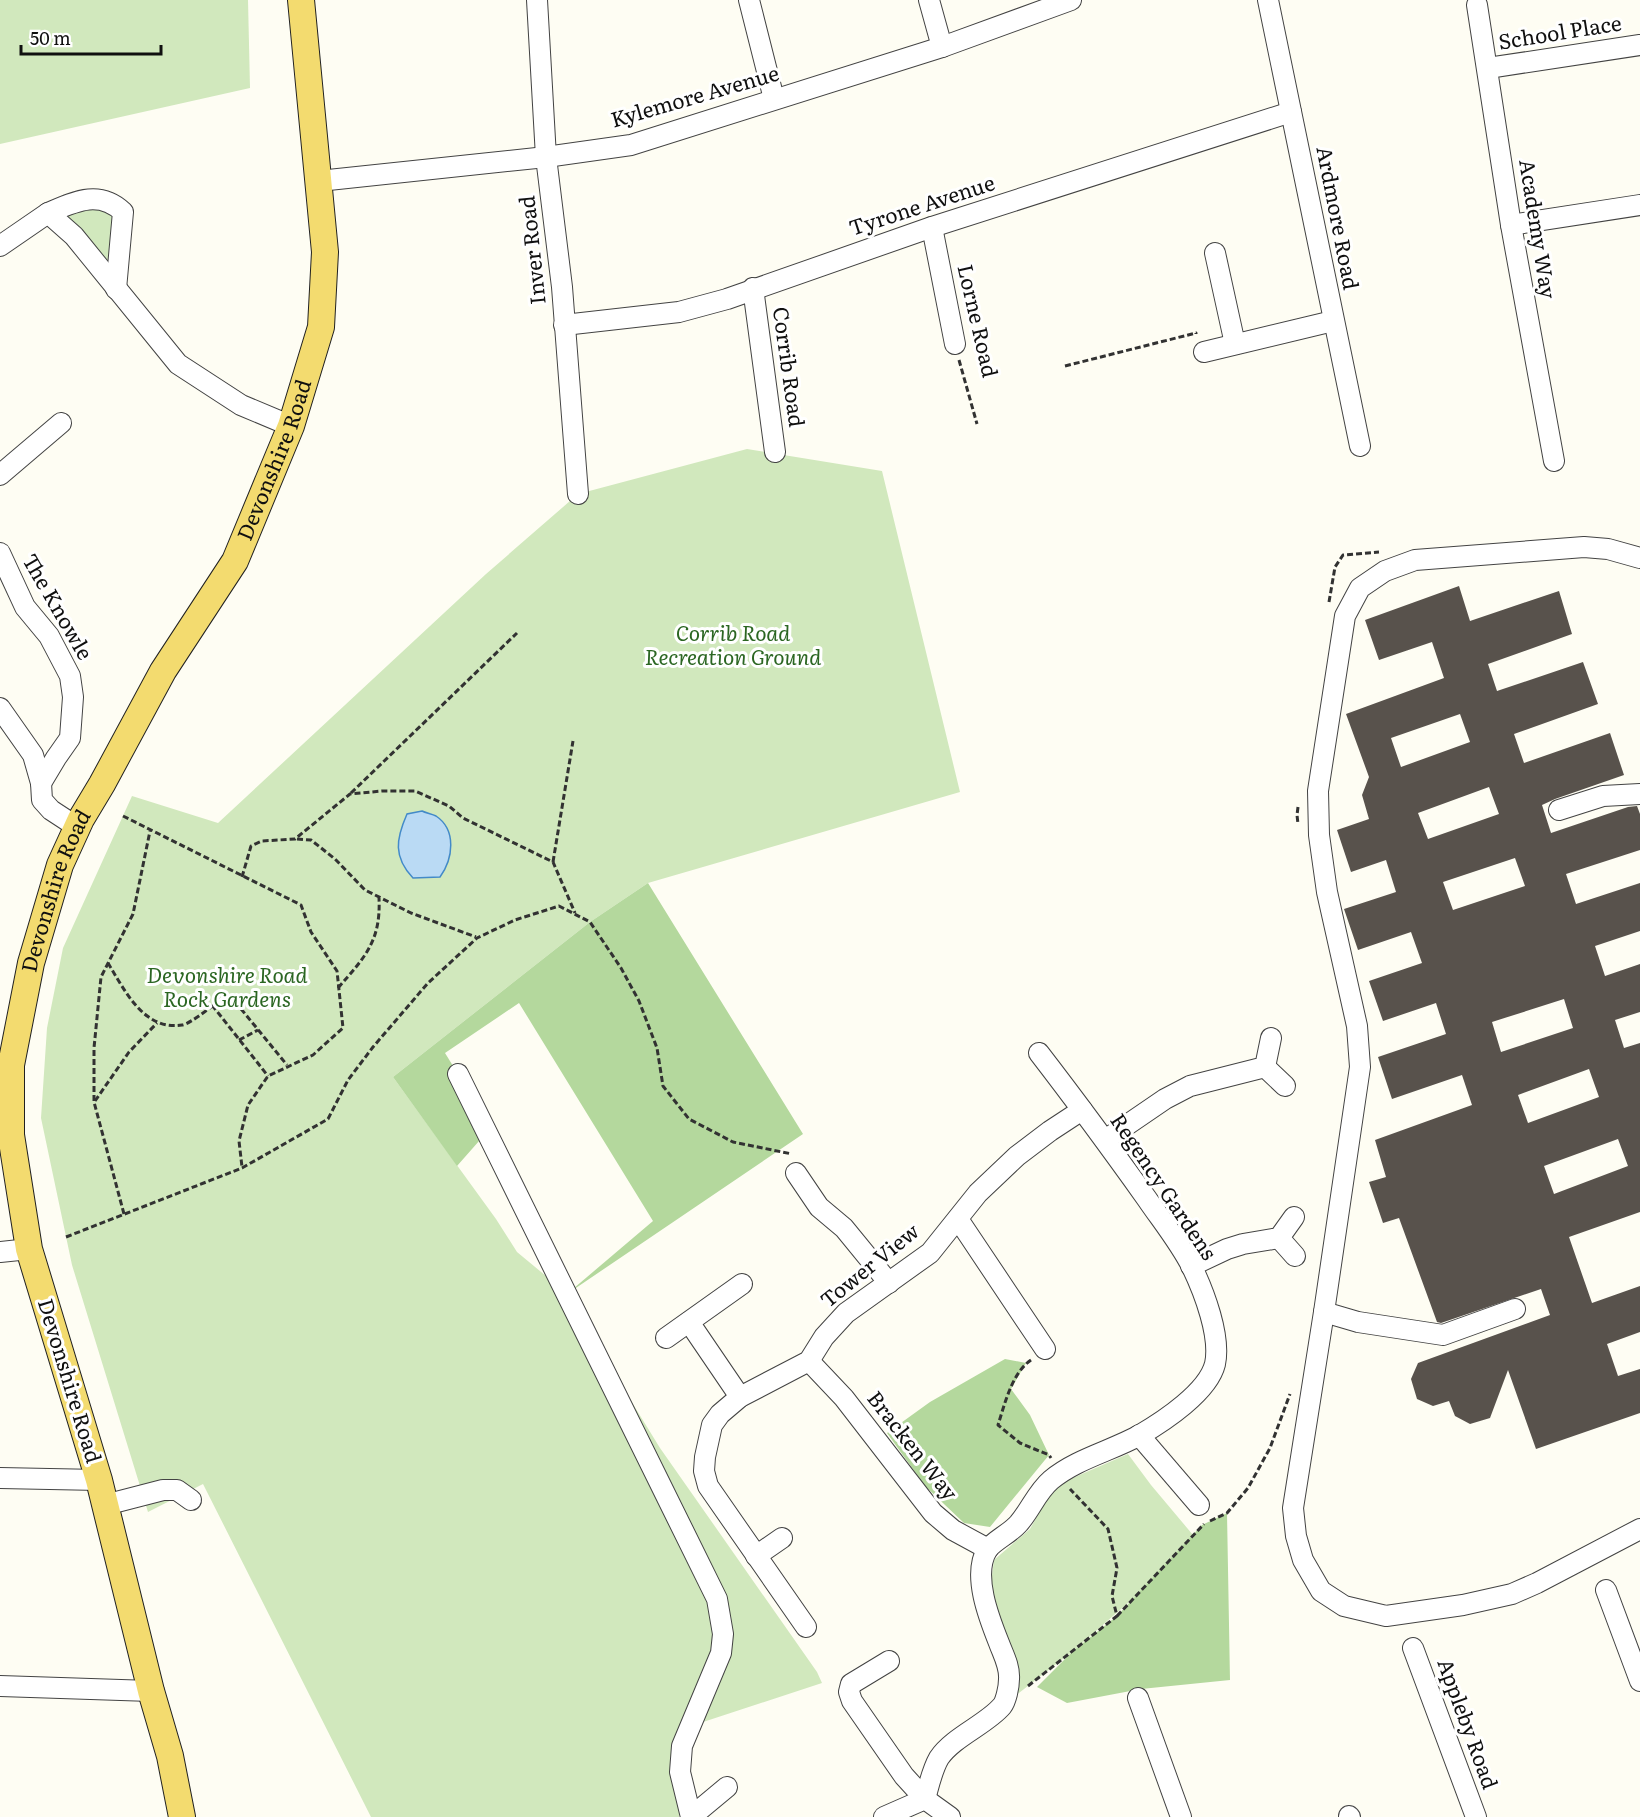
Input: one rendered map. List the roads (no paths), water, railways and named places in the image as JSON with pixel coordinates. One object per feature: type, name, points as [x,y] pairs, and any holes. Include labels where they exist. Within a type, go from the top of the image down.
[{"type":"main road","name":"Devonshire Road","points":[[182,1817],[170,1756],[151,1691],[102,1493],[29,1249],[12,1135],[12,1065],[31,963],[60,866],[77,827],[163,672],[235,561],[291,426],[321,327],[325,252],[301,0]]},
{"type":"street","name":"Inver Road","points":[[537,0],[546,157],[564,325],[578,494]]},
{"type":"street","points":[[749,0],[774,99]]},
{"type":"street","points":[[929,0],[942,47]]},
{"type":"street","name":"Kylemore Avenue","points":[[319,181],[546,157],[631,145],[942,47],[1071,0]]},
{"type":"street","name":"Ardmore Road","points":[[1268,0],[1360,446]]},
{"type":"street","name":"Academy Way","points":[[1477,5],[1511,225],[1554,461]]},
{"type":"street","name":"School Place","points":[[1488,68],[1640,45]]},
{"type":"street","name":"Tyrone Avenue","points":[[564,325],[679,312],[727,299],[932,227],[1291,112]]},
{"type":"street","points":[[0,246],[48,213],[78,200],[102,200],[115,204],[123,212],[116,289]]},
{"type":"street","points":[[1511,225],[1640,205]]},
{"type":"street","points":[[48,213],[74,236],[178,364],[241,405],[291,426]]},
{"type":"street","name":"Lorne Road","points":[[932,227],[955,344]]},
{"type":"street","points":[[1215,253],[1235,345]]},
{"type":"street","name":"Corrib Road","points":[[753,288],[775,452]]},
{"type":"street","points":[[1204,352],[1333,321]]},
{"type":"street","points":[[0,475],[61,423]]},
{"type":"street","points":[[1640,558],[1608,549],[1584,548],[1415,560],[1385,571],[1360,588],[1345,616],[1318,790],[1318,835],[1327,892],[1357,1026],[1360,1067],[1293,1508],[1296,1536],[1303,1560],[1321,1591],[1344,1606],[1386,1616],[1463,1605],[1512,1594],[1537,1584],[1640,1530]]},
{"type":"street","name":"The Knowle","points":[[0,553],[25,607],[49,636],[70,676],[72,697],[70,738],[41,783]]},
{"type":"street","points":[[0,708],[33,755],[41,783],[42,800],[51,810],[77,827]]},
{"type":"street","points":[[1559,810],[1603,795],[1640,794]]},
{"type":"street","points":[[1265,1067],[1271,1038]]},
{"type":"street","name":"Regency Gardens","points":[[988,1549],[1007,1535],[1019,1522],[1049,1482],[1087,1459],[1139,1435],[1196,1393],[1206,1382],[1215,1363],[1216,1349],[1210,1317],[1191,1266],[1105,1140],[1039,1053]]},
{"type":"street","points":[[1265,1067],[1285,1086]]},
{"type":"street","points":[[1105,1140],[1166,1099],[1190,1086],[1265,1067]]},
{"type":"street","points":[[458,1074],[717,1599],[723,1635],[721,1653],[682,1746],[680,1773],[691,1817],[727,1787]]},
{"type":"street","name":"Tower View","points":[[806,1627],[708,1486],[704,1471],[712,1425],[720,1414],[740,1397],[809,1361],[824,1337],[846,1313],[930,1253],[978,1193],[1017,1156],[1082,1110]]},
{"type":"street","points":[[796,1164],[819,1207],[844,1228],[889,1283]]},
{"type":"street","points":[[1191,1266],[1227,1249],[1279,1238],[1294,1217]]},
{"type":"street","points":[[958,1219],[1045,1349]]},
{"type":"street","points":[[1279,1238],[1295,1256]]},
{"type":"street","points":[[0,1252],[29,1249]]},
{"type":"street","points":[[666,1338],[742,1284]]},
{"type":"street","points":[[1324,1312],[1358,1322],[1443,1335],[1515,1309]]},
{"type":"street","points":[[688,1322],[740,1397]]},
{"type":"street","name":"Bracken Way","points":[[809,1361],[844,1398],[933,1513],[953,1530],[988,1549]]},
{"type":"street","points":[[1139,1435],[1199,1504]]},
{"type":"street","points":[[0,1478],[102,1493],[177,1490],[191,1500]]},
{"type":"street","points":[[756,1556],[782,1538]]},
{"type":"street","points":[[925,1799],[930,1778],[940,1757],[960,1738],[1003,1705],[1009,1678],[1008,1667],[993,1628],[982,1586],[983,1561],[988,1549]]},
{"type":"street","points":[[1606,1590],[1640,1681]]},
{"type":"street","name":"Appleby Road","points":[[1413,1648],[1476,1817]]},
{"type":"street","points":[[889,1661],[851,1684],[849,1692],[852,1701],[904,1776],[925,1799],[950,1817]]},
{"type":"street","points":[[0,1686],[151,1691]]},
{"type":"street","points":[[1138,1698],[1181,1817]]},
{"type":"street","points":[[884,1817],[925,1799]]},
{"type":"water","points":[[422,811],[436,816],[443,822],[450,837],[448,862],[440,877],[413,878],[399,855],[400,832],[407,814]]},
{"type":"park label","name":"Corrib Road Recreation Ground","points":[[733,646]]},
{"type":"park label","name":"Devonshire Road Rock Gardens","points":[[227,988]]}]
